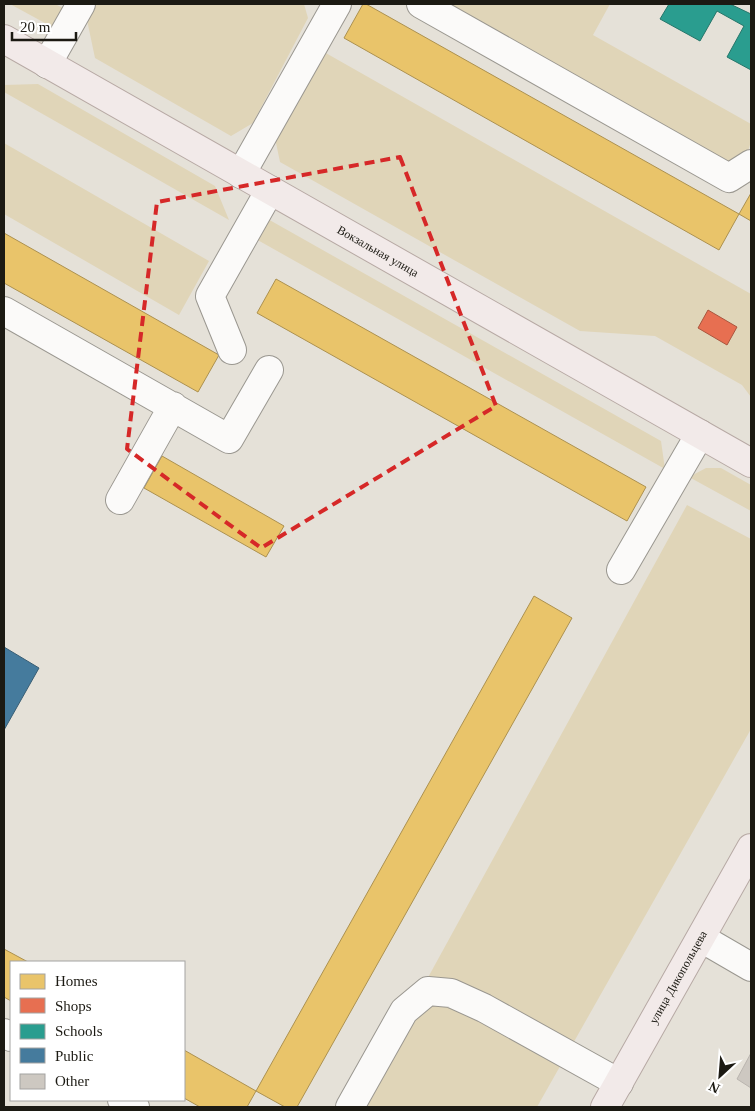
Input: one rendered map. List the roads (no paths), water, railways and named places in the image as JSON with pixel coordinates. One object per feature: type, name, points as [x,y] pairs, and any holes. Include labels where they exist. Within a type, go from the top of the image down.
[{"type":"main road","name":"Вокзальная улица","points":[[4,39],[751,463]]},
{"type":"main road","name":"улица Дикопольцева","points":[[606,1107],[751,848]]},
{"type":"lane","points":[[47,64],[81,4]]},
{"type":"lane","points":[[241,174],[336,4]]},
{"type":"lane","points":[[421,4],[729,178],[751,164]]},
{"type":"lane","points":[[232,350],[210,296],[270,190]]},
{"type":"lane","points":[[4,311],[229,439],[269,370]]},
{"type":"lane","points":[[120,500],[172,406]]},
{"type":"lane","points":[[621,570],[700,434]]},
{"type":"lane","points":[[701,938],[751,967]]},
{"type":"lane","points":[[350,1107],[404,1011],[428,991],[451,993],[484,1008],[619,1083]]},
{"type":"lane","points":[[124,1101],[135,1107]]}]
